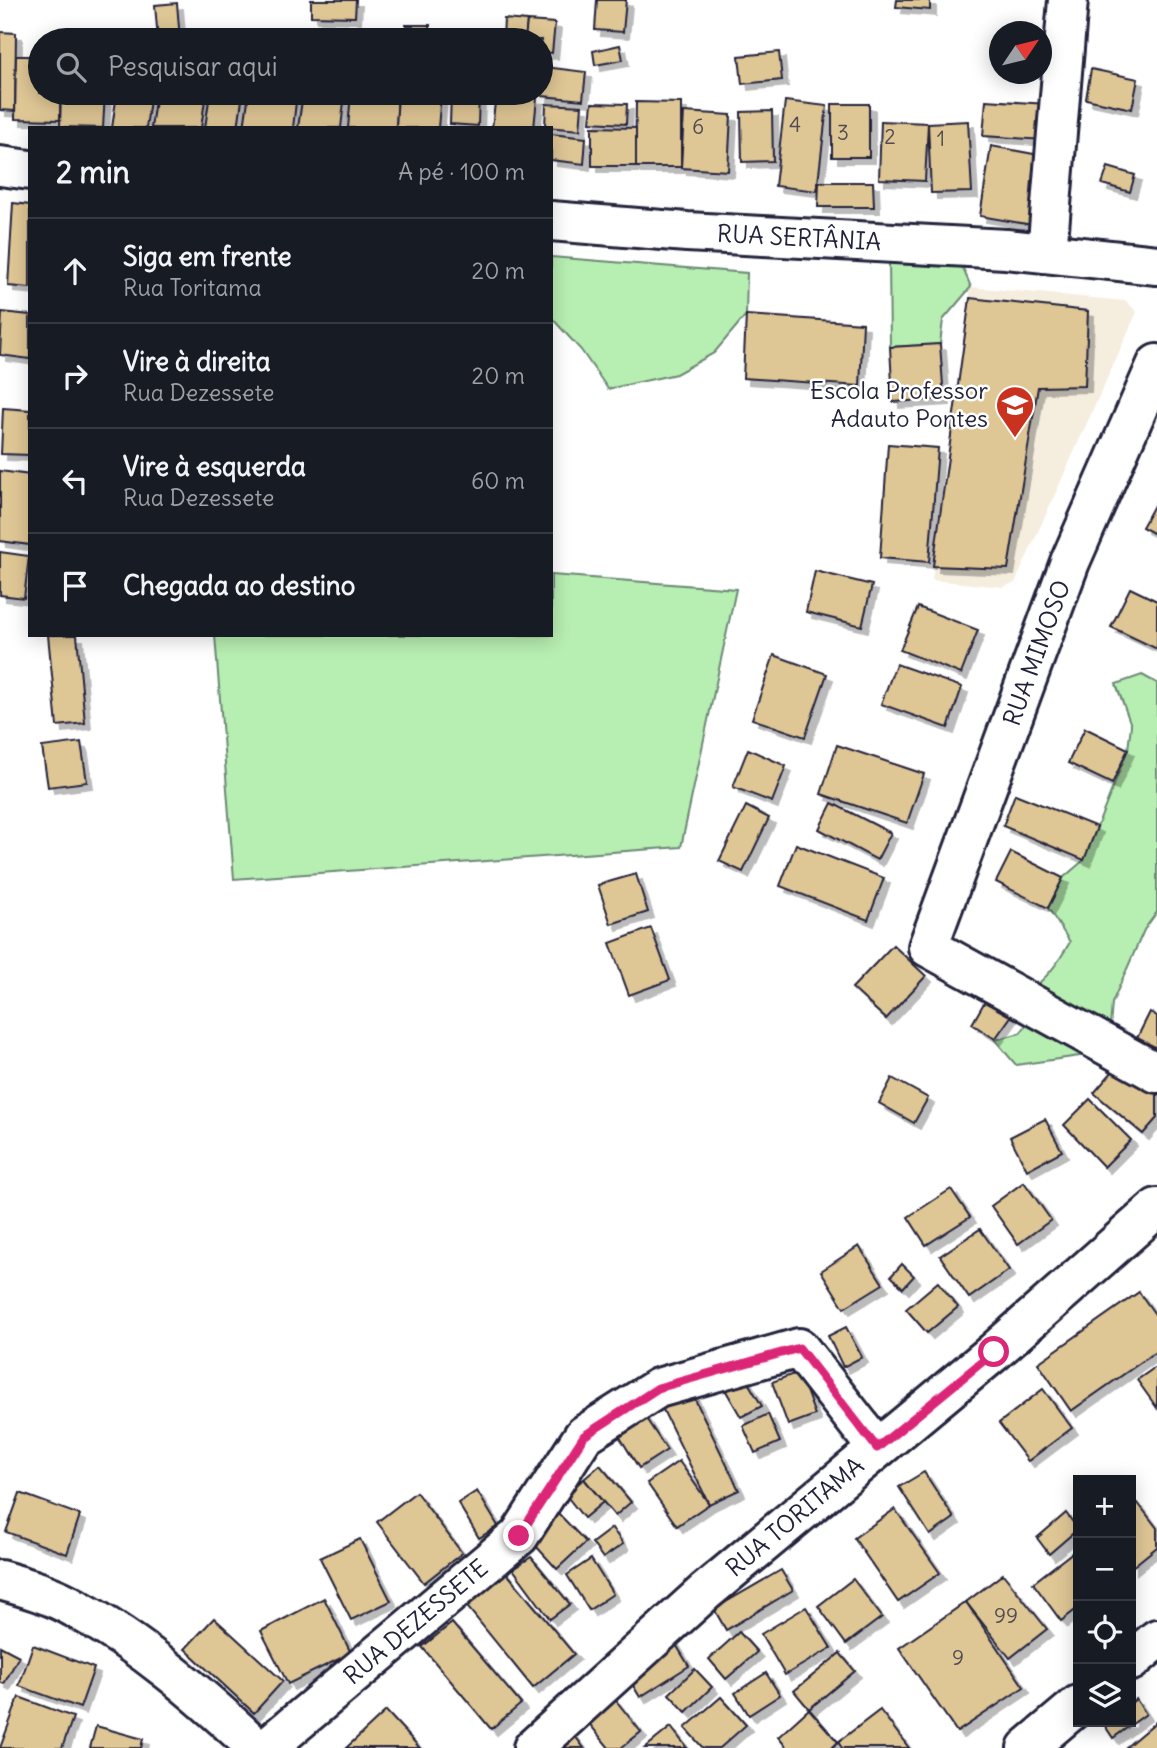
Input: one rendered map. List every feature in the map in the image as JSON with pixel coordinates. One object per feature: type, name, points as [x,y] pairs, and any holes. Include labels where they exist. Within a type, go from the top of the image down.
[{"type":"street","points":[[1047,253],[1068,0]]},
{"type":"street","points":[[0,166],[28,170]]},
{"type":"street","name":"RUA SERTÂNIA","points":[[553,221],[687,232],[1047,253],[1157,265]]},
{"type":"street","name":"RUA MIMOSO","points":[[1157,364],[1070,562],[928,947],[1157,1073]]},
{"type":"street","name":"RUA TORITAMA","points":[[533,1748],[705,1592],[1153,1222]]},
{"type":"street","name":"RUA DEZESSETE","points":[[266,1748],[519,1536],[584,1436],[658,1388],[799,1348],[877,1448]]},
{"type":"street","points":[[0,1580],[74,1607],[139,1649],[206,1701],[257,1748]]},
{"type":"street","points":[[1136,1657],[1157,1639]]},
{"type":"street","points":[[1027,1748],[1073,1709]]},
{"type":"shaded area","name":"Escola Professor Adauto Pontes","points":[[971,287],[1126,301],[1137,312],[1015,583],[1002,587],[932,580]]},
{"type":"green space","points":[[553,257],[747,273],[746,315],[714,353],[676,374],[608,389],[581,350],[553,319]]},
{"type":"green space","points":[[889,260],[962,266],[971,287],[943,320],[940,344],[890,347]]},
{"type":"green space","points":[[553,575],[736,589],[681,847],[234,879],[215,637],[553,637]]},
{"type":"green space","points":[[1142,675],[1157,683],[1157,912],[1144,930],[1112,1003],[1108,1052],[1016,1065],[995,1040],[1020,1033],[1039,1011],[1026,993],[1051,970],[1070,942],[1048,908],[1063,878],[1084,860],[1128,749],[1131,725],[1116,684]]},
{"type":"building","points":[[311,0],[356,0],[355,17],[311,16]]},
{"type":"building","points":[[597,0],[626,0],[623,32],[595,30]]},
{"type":"building","points":[[897,0],[930,0],[930,10],[896,7]]},
{"type":"building","points":[[177,3],[179,28],[157,28],[155,5]]},
{"type":"building","points":[[504,19],[527,21],[526,28],[504,28]]},
{"type":"building","points":[[527,21],[555,23],[553,43],[553,28],[526,28]]},
{"type":"building","points":[[406,25],[430,25],[430,28],[406,28]]},
{"type":"building","points":[[0,32],[16,33],[15,111],[0,110]]},
{"type":"building","points":[[620,45],[623,60],[595,65],[593,51]]},
{"type":"building","points":[[779,52],[782,80],[742,84],[739,56]]},
{"type":"building","points":[[16,56],[28,56],[28,105],[60,105],[60,120],[15,119]]},
{"type":"building","points":[[553,68],[586,72],[583,100],[553,97]]},
{"type":"building","points":[[1091,69],[1138,79],[1132,109],[1086,99]]},
{"type":"building","points":[[986,100],[1047,104],[1045,140],[983,136]]},
{"type":"building","points":[[785,101],[827,106],[817,191],[775,186]]},
{"type":"building","points":[[636,102],[681,103],[681,167],[635,167]]},
{"type":"building","points":[[592,103],[627,104],[626,124],[590,122]]},
{"type":"building","points":[[832,104],[869,104],[869,157],[832,157]]},
{"type":"building","points":[[61,105],[104,105],[103,126],[60,126]]},
{"type":"building","points":[[115,105],[149,105],[146,126],[112,126]]},
{"type":"building","points":[[154,105],[204,105],[201,126],[151,126]]},
{"type":"building","points":[[208,105],[241,105],[238,126],[205,126]]},
{"type":"building","points":[[247,105],[296,105],[293,126],[244,126]]},
{"type":"building","points":[[301,105],[344,105],[341,126],[298,126]]},
{"type":"building","points":[[350,105],[397,105],[396,126],[348,126]]},
{"type":"building","points":[[397,105],[440,105],[438,126],[396,126]]},
{"type":"building","points":[[451,105],[479,105],[478,126],[450,124]]},
{"type":"building","points":[[495,105],[536,105],[534,126],[492,126]]},
{"type":"building","points":[[546,105],[582,106],[580,130],[545,126]]},
{"type":"building","points":[[772,111],[773,161],[742,162],[741,112]]},
{"type":"building","points":[[684,112],[731,115],[728,171],[681,168]]},
{"type":"building","points":[[881,121],[928,123],[925,181],[879,179]]},
{"type":"building","points":[[968,121],[972,192],[931,193],[928,123]]},
{"type":"building","points":[[592,127],[636,128],[636,166],[592,166]]},
{"type":"building","points":[[553,134],[586,138],[584,164],[553,160]]},
{"type":"building","points":[[991,146],[1050,157],[1038,226],[980,216]]},
{"type":"building","points":[[1108,167],[1135,175],[1130,192],[1102,184]]},
{"type":"building","points":[[819,182],[873,182],[874,207],[818,207]]},
{"type":"building","points":[[13,203],[28,205],[28,288],[8,286]]},
{"type":"building","name":"Escola Professor Adauto Pontes","points":[[970,298],[1088,311],[1085,386],[1038,387],[1008,569],[933,566]]},
{"type":"building","points":[[2,312],[28,315],[28,359],[0,355]]},
{"type":"building","points":[[746,315],[863,323],[860,386],[743,378]]},
{"type":"building","points":[[940,344],[944,399],[893,402],[890,347]]},
{"type":"building","points":[[3,408],[28,410],[28,455],[1,454]]},
{"type":"building","points":[[888,444],[938,448],[929,562],[880,558]]},
{"type":"building","points":[[0,471],[28,475],[28,545],[0,541]]},
{"type":"building","points":[[1157,500],[1157,535],[1142,527]]},
{"type":"building","points":[[0,552],[28,556],[24,598],[0,595]]},
{"type":"building","points":[[815,571],[872,585],[862,626],[806,612]]},
{"type":"building","points":[[1130,588],[1157,601],[1157,649],[1111,627]]},
{"type":"building","points":[[918,607],[978,630],[961,674],[900,650]]},
{"type":"building","points":[[48,637],[77,637],[85,723],[57,726]]},
{"type":"building","points":[[774,655],[827,674],[805,737],[752,719]]},
{"type":"building","points":[[896,664],[962,687],[948,728],[881,704]]},
{"type":"building","points":[[1085,728],[1128,749],[1112,784],[1068,763]]},
{"type":"building","points":[[81,742],[87,782],[48,787],[42,747]]},
{"type":"building","points":[[837,745],[924,774],[907,823],[821,794]]},
{"type":"building","points":[[748,749],[786,766],[772,802],[733,787]]},
{"type":"building","points":[[1015,794],[1097,827],[1084,860],[1003,826]]},
{"type":"building","points":[[832,803],[891,833],[877,860],[819,829]]},
{"type":"building","points":[[746,806],[769,818],[743,872],[719,861]]},
{"type":"building","points":[[796,844],[884,878],[868,920],[780,886]]},
{"type":"building","points":[[1011,852],[1063,878],[1048,908],[996,882]]},
{"type":"building","points":[[636,874],[648,912],[611,924],[598,885]]},
{"type":"building","points":[[651,928],[670,980],[629,995],[610,943]]},
{"type":"building","points":[[893,945],[926,976],[886,1019],[852,988]]},
{"type":"building","points":[[989,994],[1017,1008],[995,1039],[972,1024]]},
{"type":"building","points":[[1150,1012],[1157,1016],[1157,1048],[1137,1038]]},
{"type":"building","points":[[1118,1065],[1157,1091],[1157,1118],[1143,1134],[1094,1093]]},
{"type":"building","points":[[892,1078],[928,1098],[914,1123],[879,1103]]},
{"type":"building","points":[[1090,1099],[1131,1140],[1104,1167],[1064,1125]]},
{"type":"building","points":[[1045,1119],[1062,1151],[1027,1170],[1010,1137]]},
{"type":"building","points":[[1024,1182],[1051,1220],[1018,1244],[991,1206]]},
{"type":"building","points":[[951,1189],[970,1217],[926,1245],[908,1217]]},
{"type":"building","points":[[980,1229],[1009,1270],[969,1298],[940,1256]]},
{"type":"building","points":[[859,1246],[883,1284],[844,1308],[821,1271]]},
{"type":"building","points":[[902,1264],[914,1276],[903,1288],[891,1276]]},
{"type":"building","points":[[938,1282],[958,1307],[927,1333],[906,1309]]},
{"type":"building","points":[[1139,1292],[1157,1317],[1157,1351],[1071,1411],[1038,1363]]},
{"type":"building","points":[[846,1327],[862,1357],[843,1367],[828,1336]]},
{"type":"building","points":[[1157,1366],[1157,1408],[1137,1380]]},
{"type":"building","points":[[799,1372],[815,1415],[788,1425],[772,1382]]},
{"type":"building","points":[[746,1379],[762,1406],[741,1417],[726,1391]]},
{"type":"building","points":[[1043,1389],[1072,1428],[1028,1461],[999,1423]]},
{"type":"building","points":[[692,1393],[739,1490],[709,1504],[662,1408]]},
{"type":"building","points":[[643,1414],[667,1450],[639,1468],[616,1431]]},
{"type":"building","points":[[768,1414],[780,1442],[755,1453],[743,1426]]},
{"type":"building","points":[[679,1461],[709,1504],[677,1526],[647,1483]]},
{"type":"building","points":[[600,1465],[631,1502],[615,1516],[584,1479]]},
{"type":"building","points":[[924,1472],[954,1518],[930,1535],[899,1487]]},
{"type":"building","points":[[584,1479],[603,1502],[584,1518],[565,1494]]},
{"type":"building","points":[[477,1491],[498,1526],[479,1538],[458,1503]]},
{"type":"building","points":[[416,1492],[462,1553],[424,1583],[377,1522]]},
{"type":"building","points":[[20,1493],[80,1515],[67,1554],[6,1532]]},
{"type":"building","points":[[1138,1503],[1157,1528],[1157,1547],[1136,1564],[1136,1538]]},
{"type":"building","points":[[552,1507],[586,1542],[557,1569],[524,1533]]},
{"type":"building","points":[[895,1509],[940,1573],[898,1602],[854,1538]]},
{"type":"building","points":[[1066,1513],[1073,1522],[1073,1533],[1049,1554],[1037,1538]]},
{"type":"building","points":[[612,1528],[623,1544],[603,1558],[592,1543]]},
{"type":"building","points":[[360,1539],[391,1601],[351,1620],[320,1558]]},
{"type":"building","points":[[1073,1552],[1073,1612],[1061,1621],[1033,1583]]},
{"type":"building","points":[[531,1557],[570,1604],[550,1619],[513,1569]]},
{"type":"building","points":[[591,1559],[613,1594],[589,1610],[567,1575]]},
{"type":"building","points":[[500,1565],[574,1654],[533,1688],[460,1598]]},
{"type":"building","points":[[781,1570],[793,1590],[726,1630],[714,1609]]},
{"type":"building","points":[[1003,1574],[1047,1629],[1010,1658],[966,1602]]},
{"type":"building","points":[[853,1579],[882,1617],[846,1644],[818,1606]]},
{"type":"building","points":[[324,1598],[351,1653],[288,1684],[261,1631]]},
{"type":"building","points":[[966,1602],[1024,1687],[957,1732],[899,1648]]},
{"type":"building","points":[[806,1607],[831,1648],[785,1675],[761,1634]]},
{"type":"building","points":[[214,1618],[283,1681],[254,1713],[185,1649]]},
{"type":"building","points":[[452,1623],[521,1704],[491,1729],[422,1647]]},
{"type":"building","points":[[739,1632],[757,1652],[726,1679],[709,1659]]},
{"type":"building","points":[[672,1638],[689,1666],[640,1697],[623,1669]]},
{"type":"building","points":[[33,1645],[94,1668],[80,1708],[19,1686]]},
{"type":"building","points":[[0,1646],[19,1656],[4,1684],[0,1682]]},
{"type":"building","points":[[840,1653],[855,1671],[809,1709],[794,1691]]},
{"type":"building","points":[[695,1669],[712,1687],[686,1712],[669,1694]]},
{"type":"building","points":[[766,1673],[780,1695],[749,1715],[735,1693]]},
{"type":"building","points":[[19,1697],[73,1717],[62,1748],[0,1748]]},
{"type":"building","points":[[721,1697],[746,1725],[720,1748],[703,1748],[685,1728]]},
{"type":"building","points":[[614,1698],[641,1732],[621,1748],[609,1748],[587,1721]]},
{"type":"building","points":[[1136,1699],[1146,1714],[1136,1721]]},
{"type":"building","points":[[809,1709],[838,1742],[832,1748],[787,1748],[778,1737]]},
{"type":"building","points":[[880,1710],[909,1748],[842,1748],[838,1742]]},
{"type":"building","points":[[386,1711],[420,1748],[346,1748]]},
{"type":"building","points":[[1157,1721],[1157,1748],[1126,1747]]},
{"type":"building","points":[[96,1726],[143,1739],[141,1748],[90,1748]]},
{"type":"building","points":[[671,1727],[687,1748],[645,1748]]},
{"type":"building","points":[[1106,1727],[1128,1727],[1113,1738]]},
{"type":"building","points":[[572,1732],[584,1748],[550,1748]]},
{"type":"place","name":"Escola Professor Adauto Pontes","points":[[1015,439]]},
{"type":"route","points":[[519,1536],[584,1436],[658,1388],[799,1348],[877,1448],[994,1352]]}]
